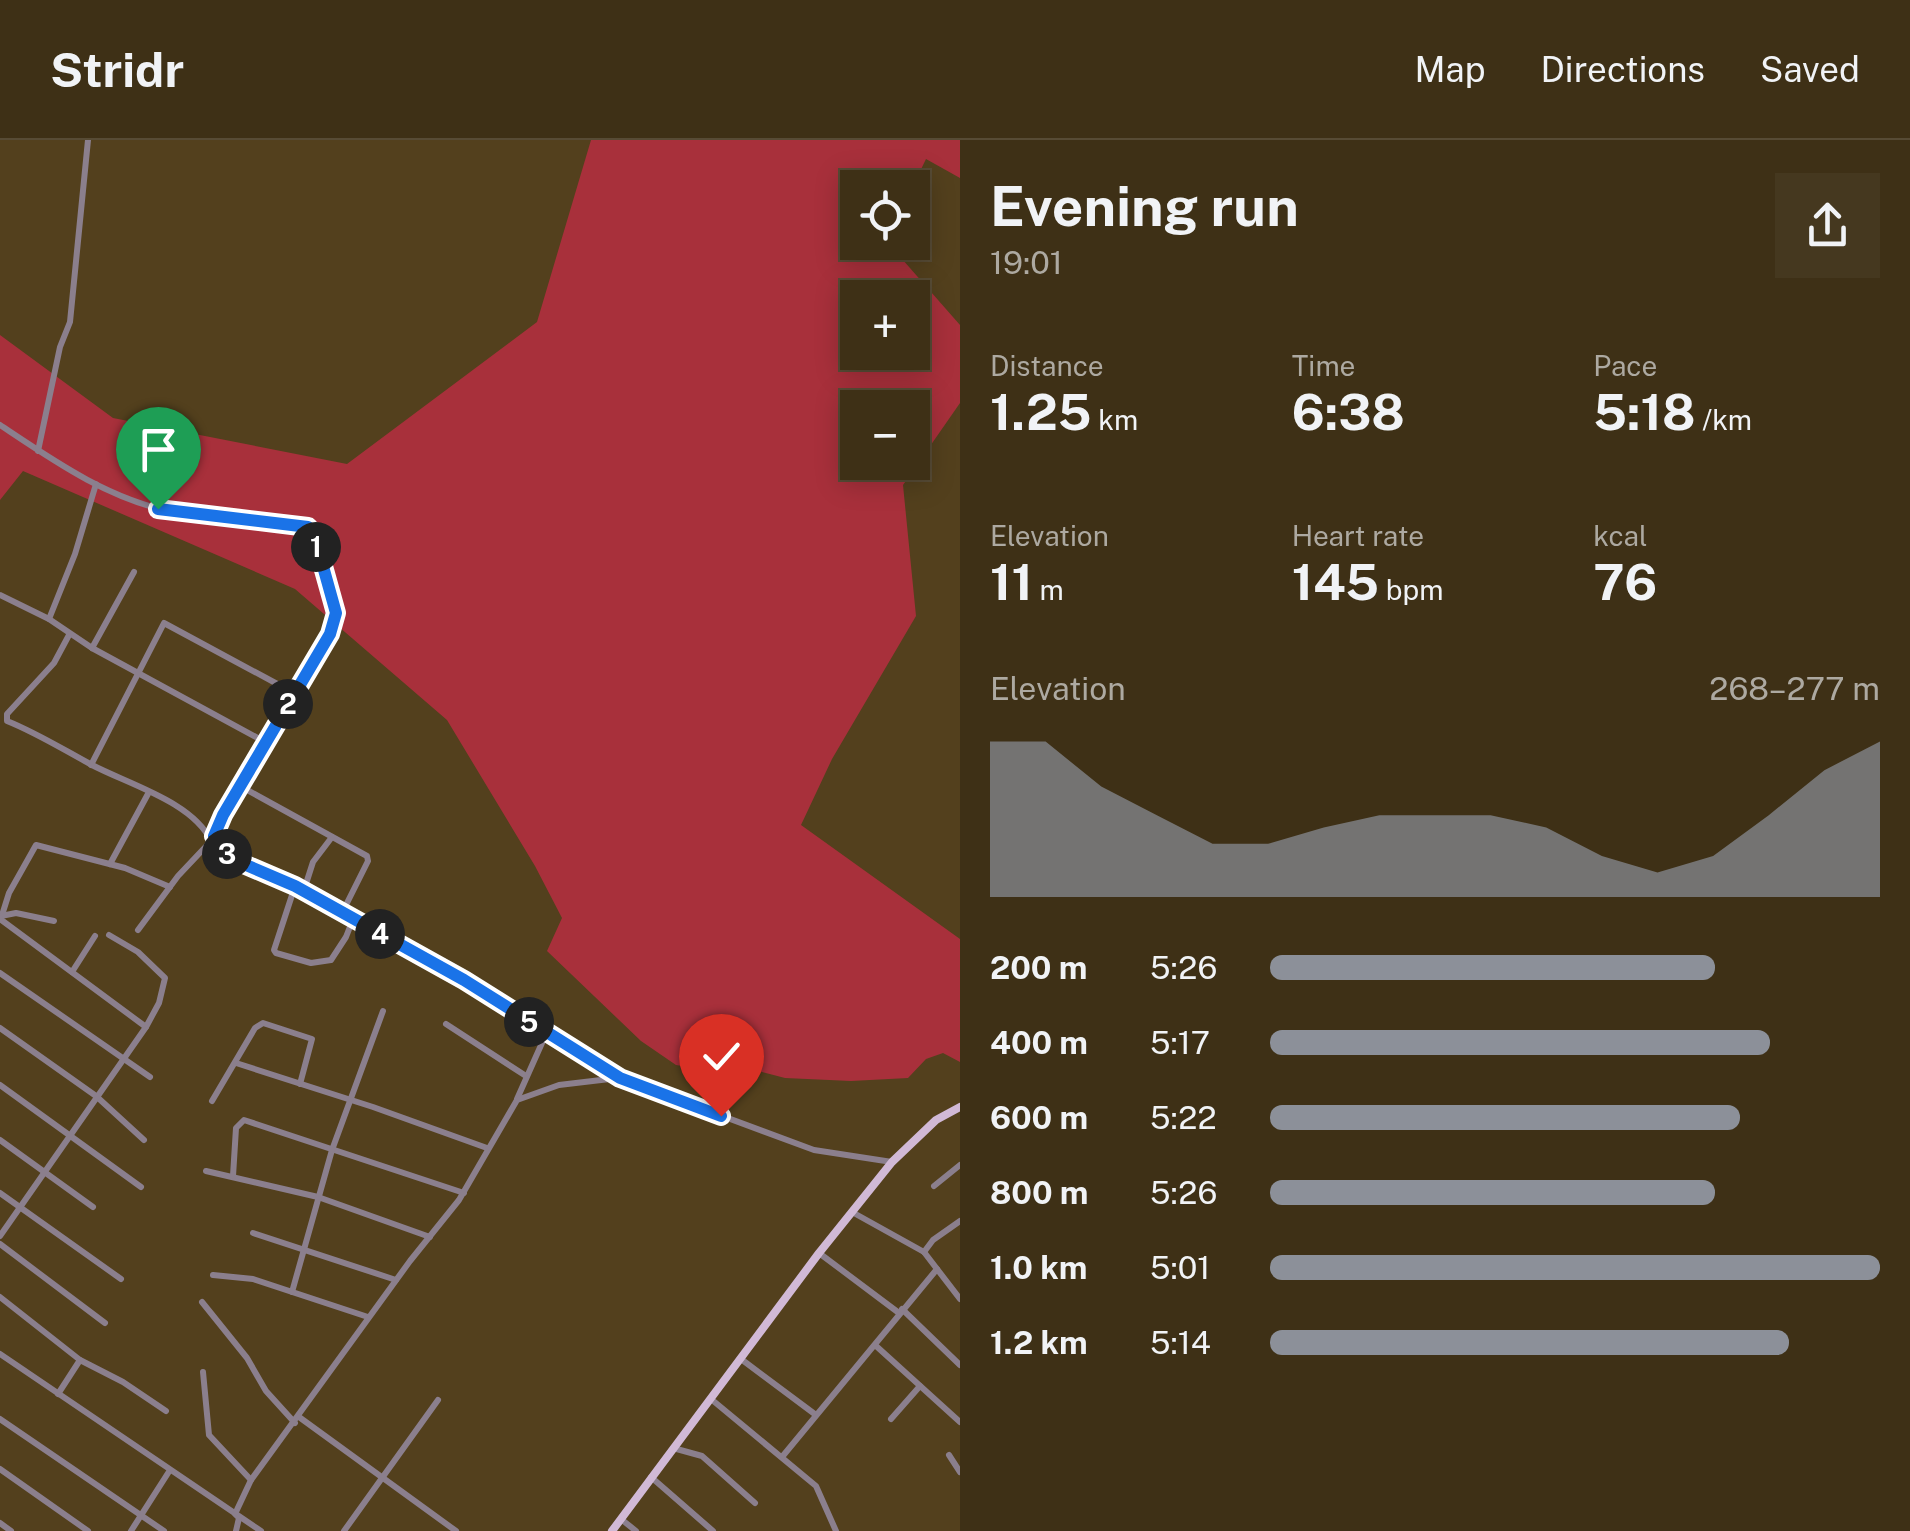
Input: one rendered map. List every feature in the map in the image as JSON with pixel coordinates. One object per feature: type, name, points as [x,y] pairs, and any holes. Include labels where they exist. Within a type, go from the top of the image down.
[{"type":"main road","points":[[612,1531],[819,1253],[892,1162],[936,1120],[960,1107]]},
{"type":"street","points":[[38,451],[60,347],[70,322],[88,140]]},
{"type":"street","points":[[0,425],[70,472],[176,513],[266,520],[311,530],[336,618],[213,838],[138,930]]},
{"type":"street","points":[[49,619],[72,564],[96,484]]},
{"type":"street","points":[[92,648],[134,572]]},
{"type":"street","points":[[0,596],[49,619],[69,635],[265,742]]},
{"type":"street","points":[[91,765],[162,624],[294,693]]},
{"type":"street","points":[[69,635],[57,658],[6,718],[186,813],[232,859],[304,890],[464,980],[620,1078],[822,1153],[892,1162]]},
{"type":"street","points":[[240,786],[364,853],[368,861],[342,914]]},
{"type":"street","points":[[110,864],[149,792]]},
{"type":"street","points":[[304,890],[312,862],[332,837]]},
{"type":"street","points":[[1,917],[9,893],[36,845],[110,864],[170,887]]},
{"type":"street","points":[[295,886],[280,926],[276,953],[324,964],[338,952],[352,919]]},
{"type":"street","points":[[1,917],[16,913],[54,920]]},
{"type":"street","points":[[1,917],[146,1026]]},
{"type":"street","points":[[0,1236],[159,1003],[165,978],[138,952],[109,935]]},
{"type":"street","points":[[72,972],[95,936]]},
{"type":"street","points":[[0,974],[150,1076]]},
{"type":"street","points":[[292,1292],[332,1150],[383,1012]]},
{"type":"street","points":[[212,1101],[259,1024],[276,1025],[312,1039],[300,1084]]},
{"type":"street","points":[[446,1024],[526,1076]]},
{"type":"street","points":[[0,1028],[96,1096],[144,1140]]},
{"type":"street","points":[[235,1514],[251,1480],[368,1317],[464,1193],[517,1100],[546,1034]]},
{"type":"street","points":[[236,1063],[487,1148]]},
{"type":"street","points":[[517,1100],[559,1084],[620,1078]]},
{"type":"street","points":[[0,1085],[141,1187]]},
{"type":"street","points":[[232,1176],[236,1128],[244,1120],[464,1193]]},
{"type":"street","points":[[0,1140],[93,1207]]},
{"type":"street","points":[[934,1186],[960,1166]]},
{"type":"street","points":[[206,1171],[318,1197],[430,1237]]},
{"type":"street","points":[[0,1193],[121,1279]]},
{"type":"street","points":[[852,1212],[924,1252],[960,1299]]},
{"type":"street","points":[[924,1252],[933,1240],[960,1221]]},
{"type":"street","points":[[253,1233],[396,1280]]},
{"type":"street","points":[[0,1244],[105,1323]]},
{"type":"street","points":[[819,1253],[901,1311],[960,1364]]},
{"type":"street","points":[[782,1456],[937,1269]]},
{"type":"street","points":[[213,1275],[241,1276],[368,1317]]},
{"type":"street","points":[[0,1297],[80,1360],[123,1382],[166,1412]]},
{"type":"street","points":[[202,1302],[247,1358],[266,1391],[297,1420],[384,1477],[456,1531]]},
{"type":"street","points":[[875,1345],[960,1422]]},
{"type":"street","points":[[0,1354],[261,1531]]},
{"type":"street","points":[[740,1359],[816,1415]]},
{"type":"street","points":[[58,1394],[80,1360]]},
{"type":"street","points":[[203,1372],[209,1435],[251,1480]]},
{"type":"street","points":[[891,1419],[920,1386]]},
{"type":"street","points":[[710,1399],[816,1486],[836,1531]]},
{"type":"street","points":[[344,1531],[438,1400]]},
{"type":"street","points":[[0,1419],[164,1531]]},
{"type":"street","points":[[673,1448],[702,1456],[755,1503]]},
{"type":"street","points":[[949,1455],[960,1472]]},
{"type":"street","points":[[0,1469],[88,1531]]},
{"type":"street","points":[[130,1531],[170,1470]]},
{"type":"street","points":[[651,1477],[713,1531]]},
{"type":"street","points":[[235,1514],[236,1531]]},
{"type":"street","points":[[621,1518],[636,1531]]},
{"type":"street","points":[[0,1524],[10,1531]]},
{"type":"shaded area","points":[[591,140],[960,140],[960,178],[926,159],[921,170],[840,170],[840,260],[903,260],[920,280],[840,280],[840,370],[930,370],[930,291],[960,325],[960,403],[930,446],[930,390],[840,390],[840,480],[906,480],[903,485],[916,616],[832,759],[801,825],[960,939],[960,1062],[943,1053],[926,1059],[908,1078],[785,1078],[747,1068],[711,1071],[676,1065],[641,1041],[547,951],[562,918],[447,720],[295,589],[23,471],[0,500],[0,335],[113,418],[347,464],[537,322]]},
{"type":"route","points":[[158,509],[308,527],[314,534],[336,613],[330,634],[223,815],[214,836],[221,848],[232,859],[295,886],[464,980],[620,1078],[721,1116]]}]
